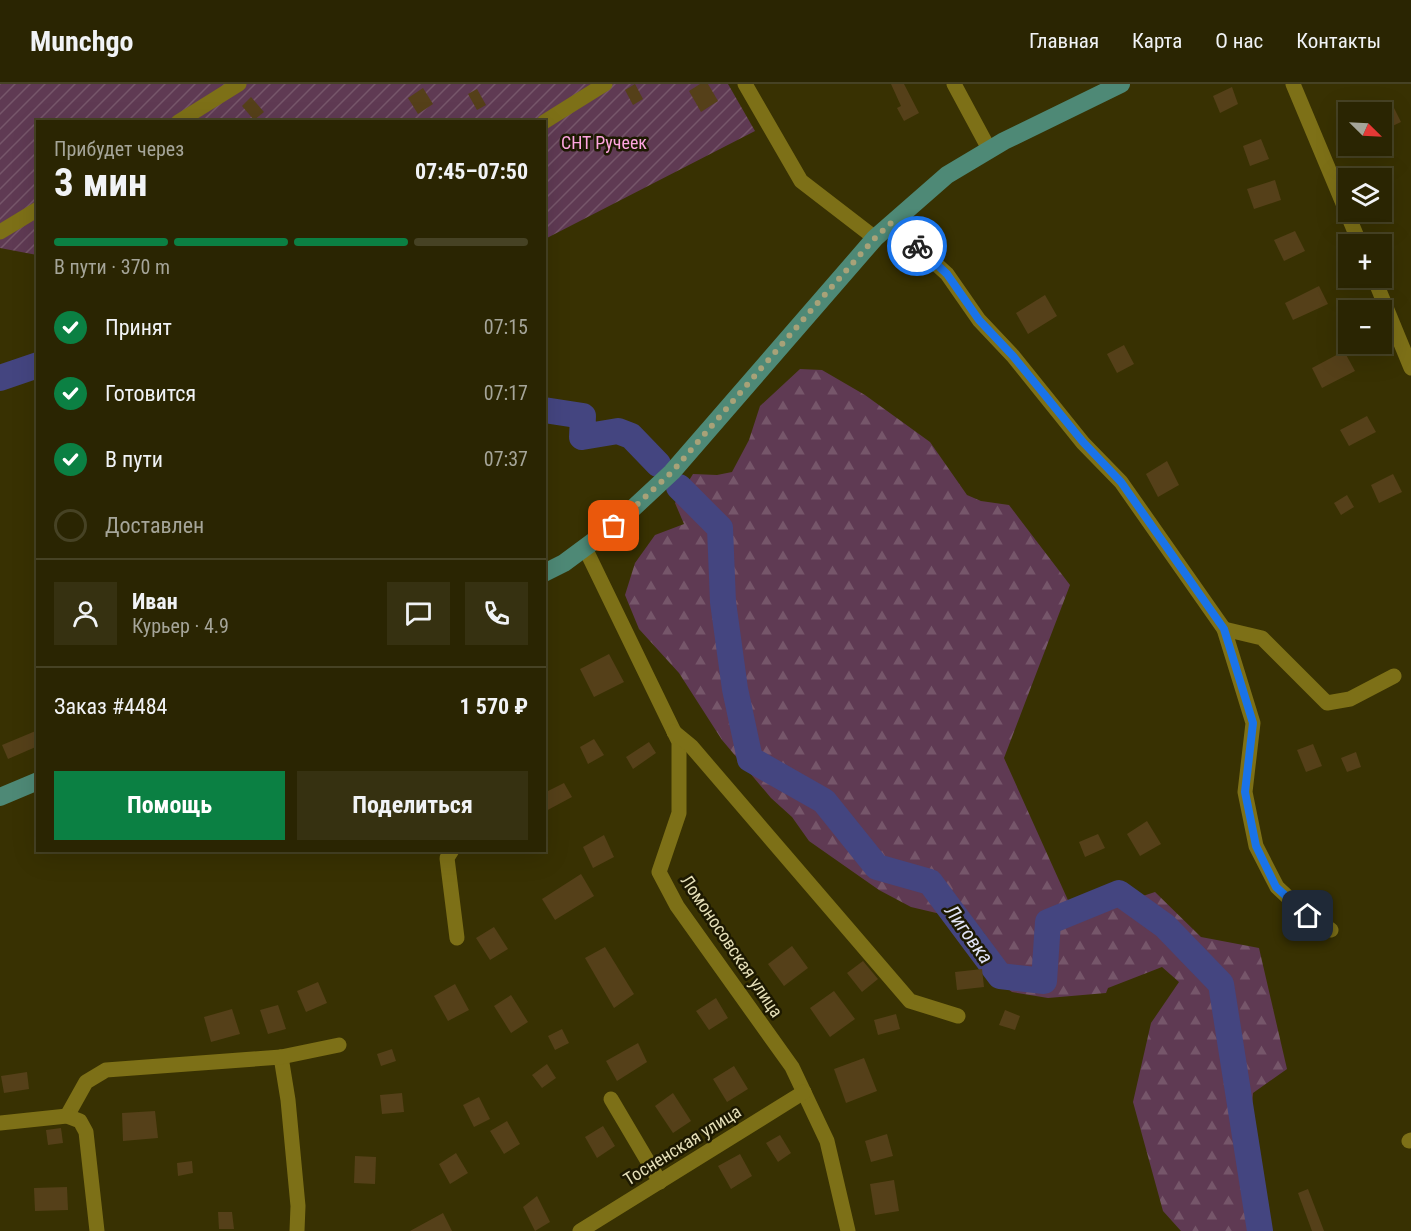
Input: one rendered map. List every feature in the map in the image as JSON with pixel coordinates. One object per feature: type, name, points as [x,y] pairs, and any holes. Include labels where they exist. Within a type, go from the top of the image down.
[{"type":"main road","points":[[546,572],[564,563],[614,526],[672,472],[875,238],[947,175],[989,149],[1120,84]]},
{"type":"main road","points":[[0,797],[36,782]]},
{"type":"street","points":[[181,120],[239,84]]},
{"type":"street","points":[[546,121],[605,84]]},
{"type":"street","points":[[745,84],[801,181],[875,238]]},
{"type":"street","points":[[954,84],[989,149]]},
{"type":"street","points":[[1293,84],[1356,234]]},
{"type":"street","points":[[0,232],[36,209]]},
{"type":"street","points":[[891,223],[947,274],[979,320],[1013,356],[1083,442],[1121,482],[1224,629],[1253,723],[1245,792],[1256,846],[1276,887],[1308,916],[1331,930]]},
{"type":"street","points":[[1378,288],[1411,368]]},
{"type":"street","name":"Ломоносовская улица","points":[[585,548],[679,742],[679,813],[659,872],[676,906],[792,1067],[827,1141],[848,1231]]},
{"type":"street","points":[[1224,629],[1262,638],[1327,704],[1350,699],[1394,676]]},
{"type":"street","points":[[674,732],[691,746],[910,1001],[958,1016]]},
{"type":"street","points":[[451,852],[447,858],[457,938]]},
{"type":"street","points":[[67,1116],[86,1082],[106,1070],[280,1057],[339,1045]]},
{"type":"street","points":[[280,1057],[288,1100],[298,1206],[297,1231]]},
{"type":"street","name":"Тосненская улица","points":[[580,1231],[804,1092]]},
{"type":"street","points":[[610,1099],[660,1182]]},
{"type":"street","points":[[0,1123],[67,1116],[80,1121],[86,1132],[97,1231]]},
{"type":"green space","name":"СНТ Ручеек","points":[[0,84],[728,84],[755,131],[546,238],[546,120],[36,120],[36,255],[0,248]]},
{"type":"green space","points":[[800,369],[822,370],[865,395],[930,442],[967,495],[981,501],[1009,505],[1070,585],[1004,758],[1076,918],[1155,892],[1201,937],[1259,948],[1287,1069],[1253,1093],[1247,1168],[1261,1231],[1181,1231],[1163,1211],[1133,1102],[1151,1023],[1179,982],[1162,967],[1108,988],[1106,993],[1048,998],[1012,992],[1008,989],[984,933],[966,920],[911,907],[879,890],[809,841],[792,817],[771,798],[722,740],[679,673],[639,629],[625,595],[635,563],[655,535],[684,524],[675,503],[693,474],[717,475],[732,472],[749,440],[760,406]]},
{"type":"building","points":[[635,84],[643,99],[633,105],[625,90]]},
{"type":"building","points":[[700,84],[708,84],[718,101],[701,112],[689,91]]},
{"type":"building","points":[[891,84],[904,84],[919,113],[904,121],[897,108],[901,106]]},
{"type":"building","points":[[1232,87],[1238,104],[1220,113],[1213,96]]},
{"type":"building","points":[[423,88],[433,104],[418,114],[408,98]]},
{"type":"building","points":[[477,89],[486,105],[477,110],[468,94]]},
{"type":"building","points":[[251,97],[264,112],[254,120],[242,106]]},
{"type":"building","points":[[1392,107],[1401,122],[1392,126]]},
{"type":"building","points":[[1261,139],[1269,159],[1250,166],[1243,146]]},
{"type":"building","points":[[1275,180],[1281,200],[1254,209],[1247,189]]},
{"type":"building","points":[[1295,231],[1305,251],[1284,261],[1274,240]]},
{"type":"building","points":[[1319,286],[1328,304],[1293,320],[1285,303]]},
{"type":"building","points":[[1045,295],[1057,316],[1028,334],[1016,313]]},
{"type":"building","points":[[1124,345],[1134,364],[1117,373],[1107,354]]},
{"type":"building","points":[[1338,354],[1346,354],[1355,371],[1322,388],[1312,368]]},
{"type":"building","points":[[1367,416],[1376,432],[1349,446],[1340,430]]},
{"type":"building","points":[[1167,461],[1179,485],[1158,497],[1146,474]]},
{"type":"building","points":[[1393,474],[1402,492],[1379,503],[1371,485]]},
{"type":"building","points":[[1347,495],[1354,507],[1341,515],[1334,503]]},
{"type":"building","points":[[609,654],[624,682],[594,697],[580,669]]},
{"type":"building","points":[[36,731],[36,747],[8,759],[2,745]]},
{"type":"building","points":[[594,739],[604,755],[588,764],[580,747]]},
{"type":"building","points":[[649,742],[656,753],[633,769],[626,757]]},
{"type":"building","points":[[1313,744],[1322,766],[1306,772],[1297,750]]},
{"type":"building","points":[[1356,752],[1361,767],[1347,772],[1341,758]]},
{"type":"building","points":[[564,783],[572,797],[546,811],[546,792]]},
{"type":"building","points":[[1147,821],[1161,844],[1140,856],[1127,834]]},
{"type":"building","points":[[1098,834],[1105,848],[1085,857],[1079,842]]},
{"type":"building","points":[[604,835],[614,857],[593,868],[583,847]]},
{"type":"building","points":[[581,874],[594,896],[555,920],[542,899]]},
{"type":"building","points":[[494,927],[508,949],[490,960],[476,938]]},
{"type":"building","points":[[792,946],[808,968],[784,986],[768,964]]},
{"type":"building","points":[[605,947],[634,994],[614,1008],[585,958]]},
{"type":"building","points":[[863,961],[878,979],[862,992],[847,973]]},
{"type":"building","points":[[982,969],[984,987],[957,990],[955,972]]},
{"type":"building","points":[[318,982],[327,1003],[306,1012],[297,991]]},
{"type":"building","points":[[455,984],[469,1010],[448,1021],[434,996]]},
{"type":"building","points":[[834,991],[855,1019],[830,1037],[810,1008]]},
{"type":"building","points":[[511,995],[528,1022],[511,1033],[494,1006]]},
{"type":"building","points":[[716,998],[728,1018],[709,1030],[696,1011]]},
{"type":"building","points":[[278,1005],[286,1029],[268,1034],[260,1010]]},
{"type":"building","points":[[232,1009],[240,1034],[211,1042],[204,1017]]},
{"type":"building","points":[[1005,1010],[1020,1016],[1015,1030],[999,1025]]},
{"type":"building","points":[[896,1014],[900,1029],[878,1035],[874,1020]]},
{"type":"building","points":[[562,1029],[569,1043],[555,1050],[548,1036]]},
{"type":"building","points":[[638,1043],[647,1062],[617,1081],[606,1061]]},
{"type":"building","points":[[392,1049],[396,1061],[381,1066],[377,1054]]},
{"type":"building","points":[[864,1058],[877,1091],[846,1103],[834,1069]]},
{"type":"building","points":[[547,1064],[556,1078],[542,1088],[532,1075]]},
{"type":"building","points":[[734,1066],[748,1089],[727,1102],[713,1079]]},
{"type":"building","points":[[27,1072],[29,1089],[4,1093],[1,1076]]},
{"type":"building","points":[[402,1093],[404,1112],[382,1114],[380,1095]]},
{"type":"building","points":[[673,1093],[691,1121],[673,1133],[655,1106]]},
{"type":"building","points":[[479,1097],[490,1119],[474,1127],[463,1105]]},
{"type":"building","points":[[155,1111],[158,1138],[123,1141],[122,1113]]},
{"type":"building","points":[[507,1121],[520,1144],[504,1154],[490,1131]]},
{"type":"building","points":[[603,1126],[615,1146],[597,1158],[585,1137]]},
{"type":"building","points":[[61,1128],[63,1143],[48,1145],[46,1130]]},
{"type":"building","points":[[887,1134],[893,1156],[871,1162],[865,1141]]},
{"type":"building","points":[[780,1135],[791,1153],[778,1162],[766,1143]]},
{"type":"building","points":[[456,1153],[468,1173],[450,1184],[439,1164]]},
{"type":"building","points":[[740,1154],[752,1176],[731,1189],[718,1166]]},
{"type":"building","points":[[355,1156],[376,1157],[375,1184],[354,1183]]},
{"type":"building","points":[[192,1161],[193,1173],[178,1176],[177,1163]]},
{"type":"building","points":[[894,1180],[899,1211],[875,1215],[870,1184]]},
{"type":"building","points":[[67,1187],[68,1210],[35,1211],[34,1188]]},
{"type":"building","points":[[1308,1189],[1324,1231],[1312,1231],[1298,1193]]},
{"type":"building","points":[[537,1196],[550,1222],[535,1231],[523,1207]]},
{"type":"building","points":[[218,1212],[232,1212],[234,1229],[219,1229]]},
{"type":"building","points":[[443,1213],[452,1231],[410,1231]]},
{"type":"waterway","name":"Лиговка","points":[[0,378],[36,366]]},
{"type":"waterway","name":"Лиговка","points":[[546,410],[583,416],[582,437],[618,431],[631,436],[658,464]]},
{"type":"waterway","name":"Лиговка","points":[[679,487],[720,528],[723,602],[735,689],[750,759],[824,801],[877,867],[930,882],[1000,976],[1044,981],[1048,922],[1119,893],[1165,926],[1221,984],[1260,1231]]},
{"type":"way so far","points":[[614,526],[672,472],[814,307],[891,223],[917,246]]},
{"type":"route","points":[[917,246],[947,274],[979,320],[1013,356],[1083,442],[1121,482],[1224,629],[1253,723],[1245,792],[1256,846],[1276,887],[1308,916]]}]
